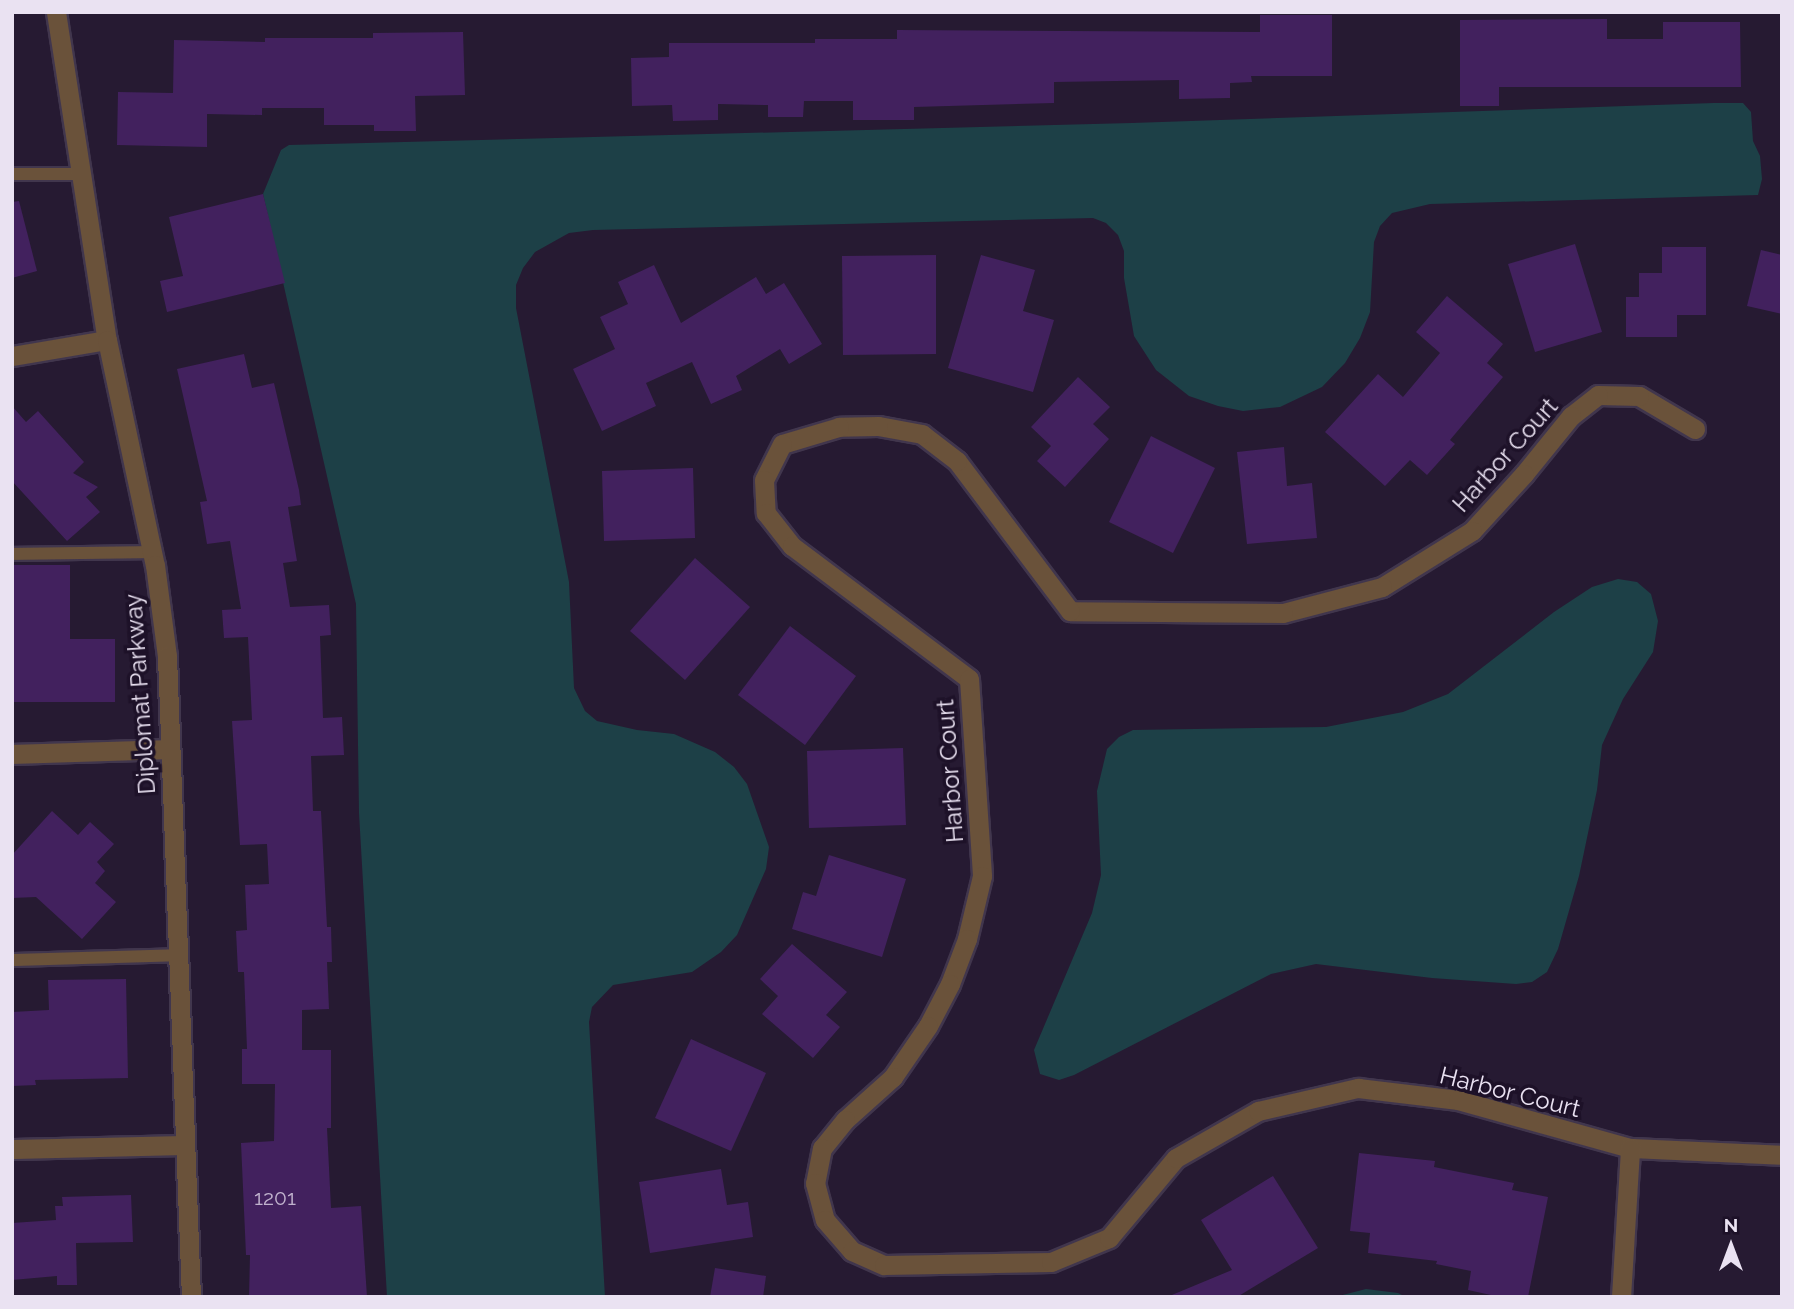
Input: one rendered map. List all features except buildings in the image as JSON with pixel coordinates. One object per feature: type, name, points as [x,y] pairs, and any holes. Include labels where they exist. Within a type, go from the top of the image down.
[{"type":"street","name":"Diplomat Parkway","points":[[57,12],[107,340],[152,552],[167,656],[191,1297]]},
{"type":"street","points":[[12,356],[107,340]]},
{"type":"street","name":"Harbor Court","points":[[1630,1147],[1458,1100],[1358,1088],[1258,1111],[1176,1158],[1109,1238],[1051,1262],[884,1265],[852,1251],[825,1220],[815,1183],[822,1147],[845,1120],[893,1077],[928,1026],[950,984],[967,939],[982,876],[969,679],[792,546],[766,513],[764,480],[782,444],[839,427],[878,426],[922,434],[957,461],[1070,611],[1283,613],[1382,587],[1472,531],[1524,474],[1571,416],[1598,395],[1639,396],[1695,429]]},
{"type":"street","points":[[12,754],[170,749]]},
{"type":"street","points":[[12,1149],[185,1145]]},
{"type":"street","points":[[1621,1297],[1630,1147],[1782,1156]]},
{"type":"lane","points":[[12,174],[81,174]]},
{"type":"lane","points":[[12,554],[152,552]]},
{"type":"lane","points":[[12,960],[178,955]]},
{"type":"shaded area","points":[[1743,103],[1751,112],[1753,141],[1760,156],[1762,179],[1758,195],[1430,204],[1392,213],[1380,226],[1374,242],[1370,312],[1360,338],[1345,363],[1322,387],[1280,407],[1243,411],[1218,406],[1189,396],[1156,370],[1134,336],[1124,278],[1124,251],[1118,235],[1106,223],[1093,218],[593,230],[569,233],[535,252],[523,268],[516,285],[516,308],[569,582],[574,688],[585,711],[597,721],[637,730],[674,734],[715,752],[734,767],[747,784],[769,847],[766,869],[737,935],[721,952],[692,972],[613,985],[592,1007],[589,1022],[605,1297],[387,1297],[359,813],[356,604],[263,194],[281,150],[289,145],[1132,123]]},
{"type":"shaded area","points":[[1618,579],[1637,582],[1651,594],[1658,621],[1653,652],[1623,699],[1602,745],[1597,790],[1579,876],[1558,949],[1547,972],[1532,982],[1516,984],[1432,978],[1316,964],[1271,974],[1074,1075],[1059,1080],[1040,1074],[1034,1050],[1092,913],[1101,875],[1097,791],[1107,749],[1119,737],[1133,730],[1326,727],[1403,712],[1448,694],[1554,612],[1592,587]]},
{"type":"shaded area","points":[[1366,1289],[1398,1293],[1406,1297],[1335,1297]]}]
